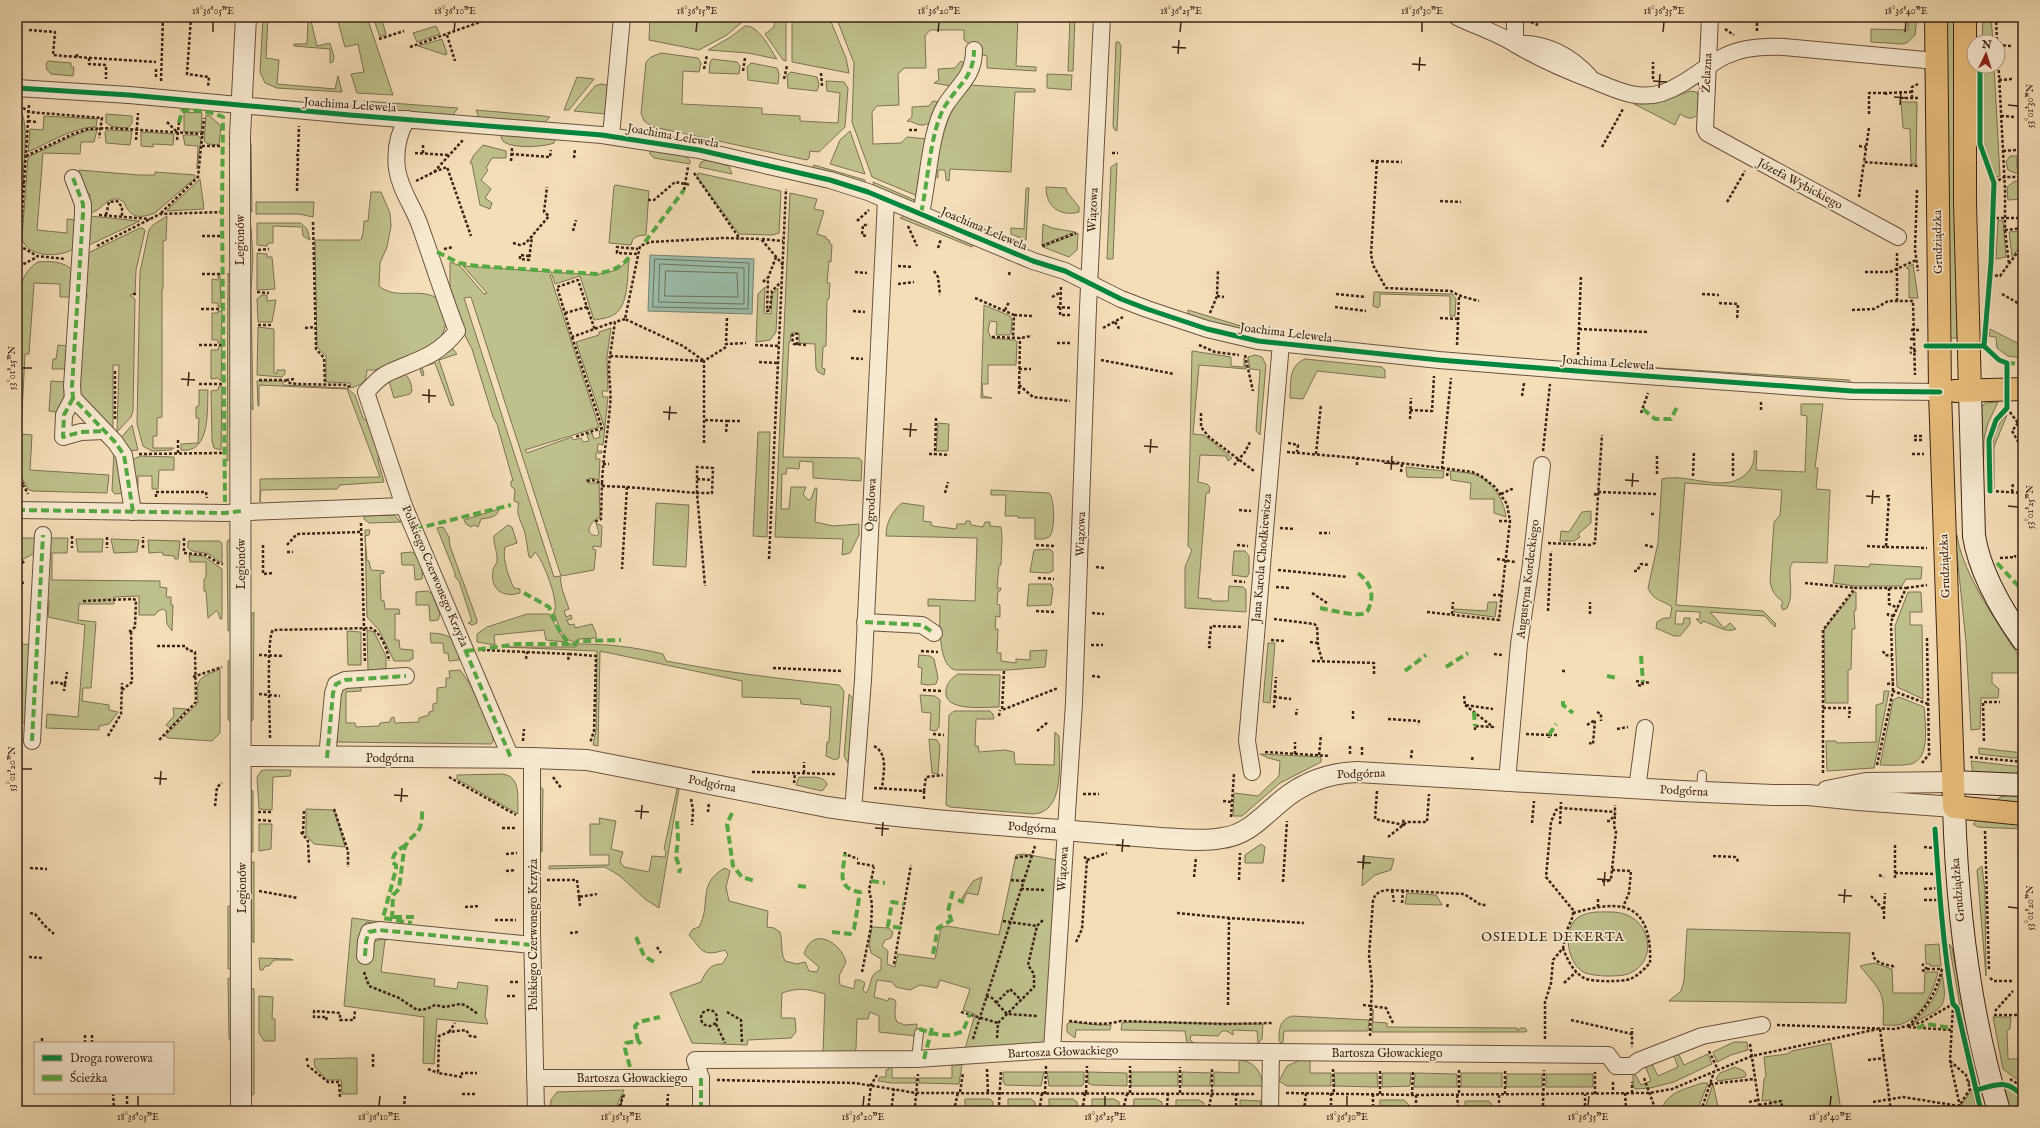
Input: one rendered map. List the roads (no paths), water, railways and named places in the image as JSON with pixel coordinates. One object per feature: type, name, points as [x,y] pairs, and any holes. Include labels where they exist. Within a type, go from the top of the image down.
[{"type":"main road","name":"Grudziądzka","points":[[1936,17],[1940,392],[1958,887],[1964,948],[1983,1084],[1999,1111]]},
{"type":"main road","points":[[1965,17],[1965,203],[1974,536],[1976,552],[1986,576],[2012,624],[2023,640]]},
{"type":"main road","points":[[1940,392],[2023,389]]},
{"type":"main road","name":"Podgórna","points":[[1953,782],[2023,785]]},
{"type":"main road","name":"Podgórna","points":[[1954,807],[2014,814]]},
{"type":"street","name":"Legionów","points":[[241,1111],[242,511],[240,136],[246,17]]},
{"type":"street","points":[[611,136],[622,17]]},
{"type":"street","name":"Wiązowa","points":[[1049,1050],[1065,831],[1069,801],[1102,17]]},
{"type":"street","points":[[1457,17],[1515,44],[1530,54],[1555,66],[1619,92],[1638,95],[1655,94],[1684,82],[1707,67],[1735,52],[1773,46],[1936,60]]},
{"type":"street","points":[[1515,17],[1515,44]]},
{"type":"street","name":"Żelazna","points":[[1705,129],[1710,17]]},
{"type":"street","points":[[921,213],[938,123],[945,106],[970,72],[974,50]]},
{"type":"street","name":"Joachima Lelewela","points":[[17,88],[139,96],[611,136],[672,145],[830,180],[921,213],[1033,261],[1090,282],[1121,299],[1176,320],[1234,336],[1280,343],[1578,371],[1852,391],[1940,392]]},
{"type":"street","name":"Polskiego Czerwonego Krzyża","points":[[407,119],[403,126],[397,152],[398,172],[402,186],[419,222],[457,331],[445,344],[424,359],[387,373],[368,396],[404,506],[511,758]]},
{"type":"street","name":"Józefa Wybickiego","points":[[1705,129],[1709,136],[1898,237]]},
{"type":"street","points":[[73,178],[83,204],[83,214],[72,386],[73,398],[64,415],[63,437],[109,427]]},
{"type":"street","name":"Ogrodowa","points":[[853,811],[865,622],[886,200]]},
{"type":"street","name":"Jana Karola Chodkiewicza","points":[[1252,772],[1247,741],[1280,343]]},
{"type":"street","points":[[73,398],[109,427],[124,455],[133,512]]},
{"type":"street","name":"Augustyna Kordeckiego","points":[[1507,781],[1519,644],[1531,564],[1542,465]]},
{"type":"street","points":[[17,510],[225,513],[242,511],[257,512],[404,506]]},
{"type":"street","points":[[32,741],[43,535]]},
{"type":"street","points":[[865,622],[922,625],[934,633]]},
{"type":"street","points":[[327,758],[333,693],[336,684],[345,680],[406,676]]},
{"type":"street","points":[[1637,788],[1638,727]]},
{"type":"street","name":"Podgórna","points":[[241,756],[327,758],[532,758],[581,760],[614,764],[853,811],[1065,831],[1185,840],[1223,838],[1244,832],[1256,825],[1280,802],[1308,784],[1326,776],[1345,772],[1377,772],[1637,788],[1702,783],[1858,800],[1954,807]]},
{"type":"street","name":"Polskiego Czerwonego Krzyża","points":[[532,758],[532,945],[536,1111]]},
{"type":"street","name":"Podgórna","points":[[1808,795],[1866,784],[1953,782]]},
{"type":"street","points":[[365,956],[366,941],[369,932],[379,930],[532,945]]},
{"type":"street","name":"Bartosza Głowackiego","points":[[535,1078],[701,1078],[695,1060],[917,1059],[1049,1050],[1608,1055],[1616,1066],[1632,1066],[1638,1061],[1702,1036],[1755,1026]]},
{"type":"street","points":[[1270,1111],[1271,1052]]},
{"type":"street","points":[[701,1078],[702,1111]]},
{"type":"lane","points":[[917,1059],[919,1033]]},
{"type":"water","points":[[650,255],[754,259],[752,314],[648,311]]},
{"type":"district","name":"OSIEDLE DEKERTA","points":[[1553,937]]}]
